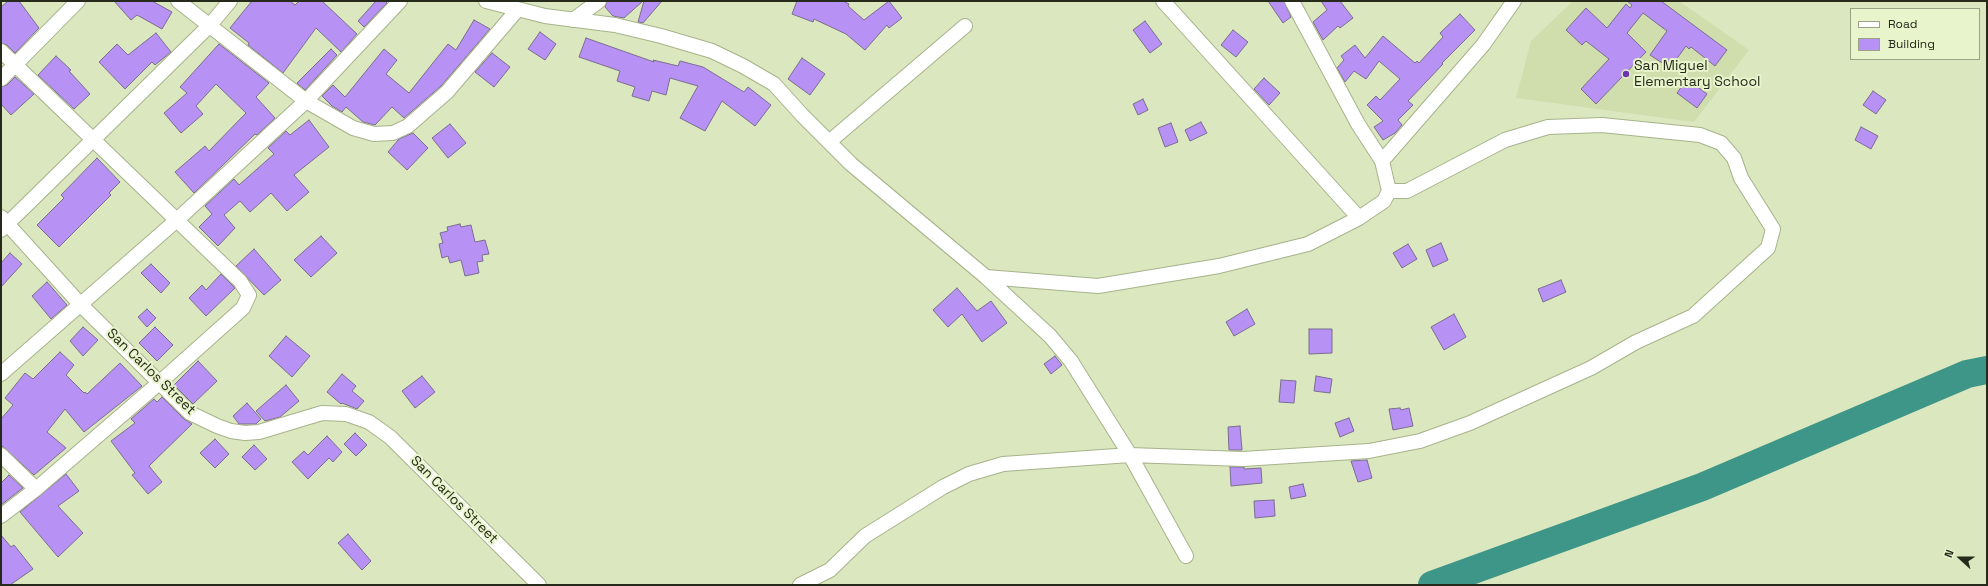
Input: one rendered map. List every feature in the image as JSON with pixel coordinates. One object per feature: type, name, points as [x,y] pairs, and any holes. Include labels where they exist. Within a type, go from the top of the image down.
[{"type":"street","points":[[1,79],[78,1]]},
{"type":"street","points":[[178,1],[306,101],[353,128],[374,134],[393,133],[408,126],[447,92],[518,9]]},
{"type":"street","points":[[3,224],[95,140],[210,26],[230,1]]},
{"type":"street","points":[[1,374],[178,219],[306,101],[400,1]]},
{"type":"street","points":[[486,1],[545,16],[615,25],[661,36],[712,51],[743,66],[774,84],[802,115],[851,164],[986,277],[1050,336],[1071,361],[1130,455],[1186,556]]},
{"type":"street","points":[[573,20],[599,1]]},
{"type":"street","points":[[1163,1],[1359,218]]},
{"type":"street","points":[[986,277],[1098,286],[1219,266],[1308,244],[1359,218],[1384,201],[1389,190],[1382,161],[1358,124],[1292,1]]},
{"type":"street","points":[[1382,161],[1483,45],[1514,1]]},
{"type":"street","points":[[829,142],[965,26]]},
{"type":"street","points":[[1,51],[178,219],[240,281],[249,295],[243,308],[159,383],[1,516]]},
{"type":"street","points":[[800,585],[830,570],[865,536],[942,487],[969,474],[1003,464],[1130,455],[1243,459],[1369,451],[1420,441],[1470,423],[1591,368],[1636,342],[1693,316],[1768,248],[1773,229],[1741,178],[1734,158],[1721,143],[1700,134],[1602,125],[1548,127],[1505,140],[1407,191],[1389,190]]},
{"type":"street","name":"San Carlos Street","points":[[3,224],[80,304],[190,413],[231,431],[245,433],[259,432],[328,413],[346,414],[369,422],[390,437],[539,585]]},
{"type":"street","points":[[1,455],[36,488]]},
{"type":"shaded area","name":"San Miguel Elementary School","points":[[1573,1],[1679,1],[1749,50],[1694,122],[1516,98],[1531,41]]},
{"type":"building","points":[[8,1],[19,1],[39,28],[15,53],[7,45],[1,43],[1,7]]},
{"type":"building","points":[[114,1],[152,1],[172,12],[162,29],[137,15],[131,20]]},
{"type":"building","points":[[252,1],[290,1],[295,5],[299,1],[322,1],[357,34],[341,52],[316,28],[283,73],[248,45],[249,43],[230,28]]},
{"type":"building","points":[[376,1],[385,1],[387,3],[364,27],[358,21]]},
{"type":"building","points":[[607,1],[643,1],[624,18],[613,16],[605,7]]},
{"type":"building","points":[[644,1],[662,1],[643,23],[638,22]]},
{"type":"building","points":[[797,1],[843,1],[849,4],[848,6],[864,20],[889,1],[902,18],[889,28],[887,25],[865,50],[846,34],[814,19],[813,22],[792,14]]},
{"type":"building","points":[[1268,1],[1284,1],[1291,17],[1283,23]]},
{"type":"building","points":[[1321,1],[1340,1],[1353,18],[1340,28],[1338,26],[1323,40],[1313,22],[1327,10]]},
{"type":"building","points":[[1627,1],[1661,1],[1727,50],[1715,66],[1691,47],[1689,49],[1686,46],[1670,68],[1650,55],[1667,31],[1643,13],[1627,33],[1646,52],[1596,104],[1581,89],[1609,59],[1586,41],[1582,45],[1566,30],[1586,8],[1607,28],[1626,4],[1630,8],[1632,5]]},
{"type":"building","points":[[1460,14],[1475,30],[1442,63],[1443,64],[1408,101],[1413,105],[1398,120],[1402,125],[1395,133],[1383,140],[1374,127],[1383,121],[1367,105],[1376,96],[1380,100],[1400,79],[1379,61],[1366,79],[1354,71],[1345,82],[1337,68],[1344,60],[1341,56],[1355,45],[1365,58],[1383,36],[1415,63],[1417,61],[1419,63],[1443,37],[1440,33]]},
{"type":"building","points":[[474,20],[490,29],[441,86],[404,118],[392,107],[375,125],[363,122],[346,107],[342,112],[332,106],[322,96],[333,85],[345,97],[384,49],[397,60],[386,74],[409,93],[448,44],[456,50]]},
{"type":"building","points":[[1145,21],[1162,44],[1150,53],[1133,30]]},
{"type":"building","points":[[1233,30],[1248,42],[1236,57],[1221,45]]},
{"type":"building","points":[[540,32],[556,44],[545,60],[528,49]]},
{"type":"building","points":[[156,33],[171,52],[155,65],[152,62],[125,89],[99,62],[117,44],[128,55]]},
{"type":"building","points":[[586,38],[654,62],[653,60],[678,66],[680,61],[703,67],[744,92],[748,87],[771,105],[755,126],[722,101],[705,131],[680,118],[698,86],[670,78],[666,95],[652,91],[649,101],[632,96],[635,87],[617,81],[620,71],[579,57]]},
{"type":"building","points":[[219,44],[269,83],[256,97],[275,118],[257,135],[255,134],[194,193],[175,172],[205,146],[209,151],[246,113],[216,84],[196,106],[203,114],[181,133],[164,113],[187,93],[180,87]]},
{"type":"building","points":[[331,49],[337,55],[305,90],[297,83]]},
{"type":"building","points":[[492,53],[510,67],[494,87],[475,72]]},
{"type":"building","points":[[56,56],[71,70],[69,71],[90,94],[74,109],[38,75]]},
{"type":"building","points":[[802,58],[825,74],[810,95],[788,79]]},
{"type":"building","points":[[15,77],[34,94],[11,115],[1,104],[1,87],[7,85]]},
{"type":"building","points":[[1264,78],[1280,93],[1269,105],[1254,89]]},
{"type":"building","points":[[1687,79],[1707,94],[1697,108],[1677,93]]},
{"type":"building","points":[[1873,91],[1886,100],[1876,114],[1863,105]]},
{"type":"building","points":[[1143,99],[1148,110],[1138,115],[1133,104]]},
{"type":"building","points":[[309,120],[329,147],[294,175],[309,192],[287,211],[271,193],[250,212],[240,201],[224,215],[235,228],[218,246],[199,227],[212,214],[205,206],[234,179],[239,185],[274,154],[268,148],[286,131],[290,135]]},
{"type":"building","points":[[1201,122],[1207,133],[1190,141],[1185,130]]},
{"type":"building","points":[[1171,123],[1178,142],[1165,147],[1158,128]]},
{"type":"building","points":[[450,124],[466,143],[448,158],[432,138]]},
{"type":"building","points":[[1861,127],[1878,136],[1871,149],[1855,140]]},
{"type":"building","points":[[413,133],[428,148],[407,170],[388,152],[399,139]]},
{"type":"building","points":[[97,158],[120,182],[109,193],[111,195],[59,247],[37,225],[64,198],[61,195]]},
{"type":"building","points":[[460,224],[461,227],[471,225],[475,242],[485,240],[489,254],[482,255],[483,261],[477,262],[479,273],[465,276],[461,260],[450,263],[448,256],[442,258],[439,244],[443,243],[440,233],[448,231],[447,227]]},
{"type":"building","points":[[321,236],[337,253],[311,277],[294,260]]},
{"type":"building","points":[[1441,243],[1448,260],[1433,267],[1426,250]]},
{"type":"building","points":[[1408,244],[1417,259],[1402,268],[1393,253]]},
{"type":"building","points":[[254,249],[281,280],[264,295],[236,266]]},
{"type":"building","points":[[10,253],[22,264],[1,287],[1,263]]},
{"type":"building","points":[[151,264],[170,283],[161,293],[141,273]]},
{"type":"building","points":[[221,274],[235,288],[206,316],[189,298],[202,285],[206,290]]},
{"type":"building","points":[[1561,280],[1566,292],[1543,302],[1538,289]]},
{"type":"building","points":[[47,282],[67,305],[51,319],[32,296]]},
{"type":"building","points":[[957,288],[977,311],[991,301],[1007,323],[982,342],[962,314],[948,327],[933,310]]},
{"type":"building","points":[[147,309],[156,318],[147,327],[138,317]]},
{"type":"building","points":[[1247,309],[1255,324],[1234,336],[1226,322]]},
{"type":"building","points":[[1454,314],[1466,337],[1444,350],[1431,327]]},
{"type":"building","points":[[83,327],[98,340],[83,356],[70,341]]},
{"type":"building","points":[[155,327],[173,345],[157,361],[139,343]]},
{"type":"building","points":[[1309,329],[1332,329],[1332,353],[1309,354]]},
{"type":"building","points":[[286,336],[310,356],[292,377],[269,356]]},
{"type":"building","points":[[60,352],[74,365],[66,375],[84,393],[85,392],[87,394],[120,363],[142,386],[84,432],[65,409],[47,432],[66,448],[34,475],[1,445],[1,419],[13,405],[5,398],[25,373],[33,379]]},
{"type":"building","points":[[1055,356],[1062,365],[1051,374],[1044,364]]},
{"type":"building","points":[[198,361],[217,381],[193,404],[174,385]]},
{"type":"building","points":[[342,374],[356,386],[352,391],[364,401],[357,409],[342,403],[341,404],[327,392]]},
{"type":"building","points":[[422,376],[435,392],[415,408],[402,391]]},
{"type":"building","points":[[1316,376],[1332,379],[1330,393],[1314,391]]},
{"type":"building","points":[[1281,380],[1296,381],[1294,403],[1279,402]]},
{"type":"building","points":[[286,385],[299,401],[280,417],[265,421],[256,411]]},
{"type":"building","points":[[162,397],[184,419],[192,424],[149,466],[162,482],[148,494],[132,475],[135,473],[111,441],[135,423],[131,419],[154,399],[157,402]]},
{"type":"building","points":[[247,403],[261,419],[256,424],[239,424],[233,416]]},
{"type":"building","points":[[1400,408],[1401,410],[1409,408],[1413,426],[1393,430],[1389,409]]},
{"type":"building","points":[[1349,418],[1354,431],[1340,437],[1335,423]]},
{"type":"building","points":[[1240,426],[1242,450],[1229,450],[1228,427]]},
{"type":"building","points":[[355,433],[367,445],[356,456],[344,444]]},
{"type":"building","points":[[327,436],[342,452],[333,462],[329,458],[308,479],[292,462],[304,451],[308,455]]},
{"type":"building","points":[[215,439],[229,454],[215,468],[200,453]]},
{"type":"building","points":[[254,445],[267,459],[255,470],[242,457]]},
{"type":"building","points":[[1367,460],[1372,478],[1358,482],[1351,461]]},
{"type":"building","points":[[1230,467],[1244,467],[1244,469],[1261,468],[1262,483],[1231,486]]},
{"type":"building","points":[[66,474],[79,491],[58,506],[83,533],[58,557],[20,512]]},
{"type":"building","points":[[9,475],[23,488],[1,505],[1,483]]},
{"type":"building","points":[[1303,484],[1306,496],[1291,499],[1289,487]]},
{"type":"building","points":[[1274,500],[1275,516],[1255,518],[1254,501]]},
{"type":"building","points":[[348,534],[371,561],[362,570],[338,543]]},
{"type":"building","points":[[1,535],[11,547],[14,545],[33,569],[10,585],[1,585]]},
{"type":"waterway","points":[[1432,585],[1702,487],[1967,374],[1987,370]]},
{"type":"place","name":"San Miguel Elementary School","points":[[1626,74]]}]
